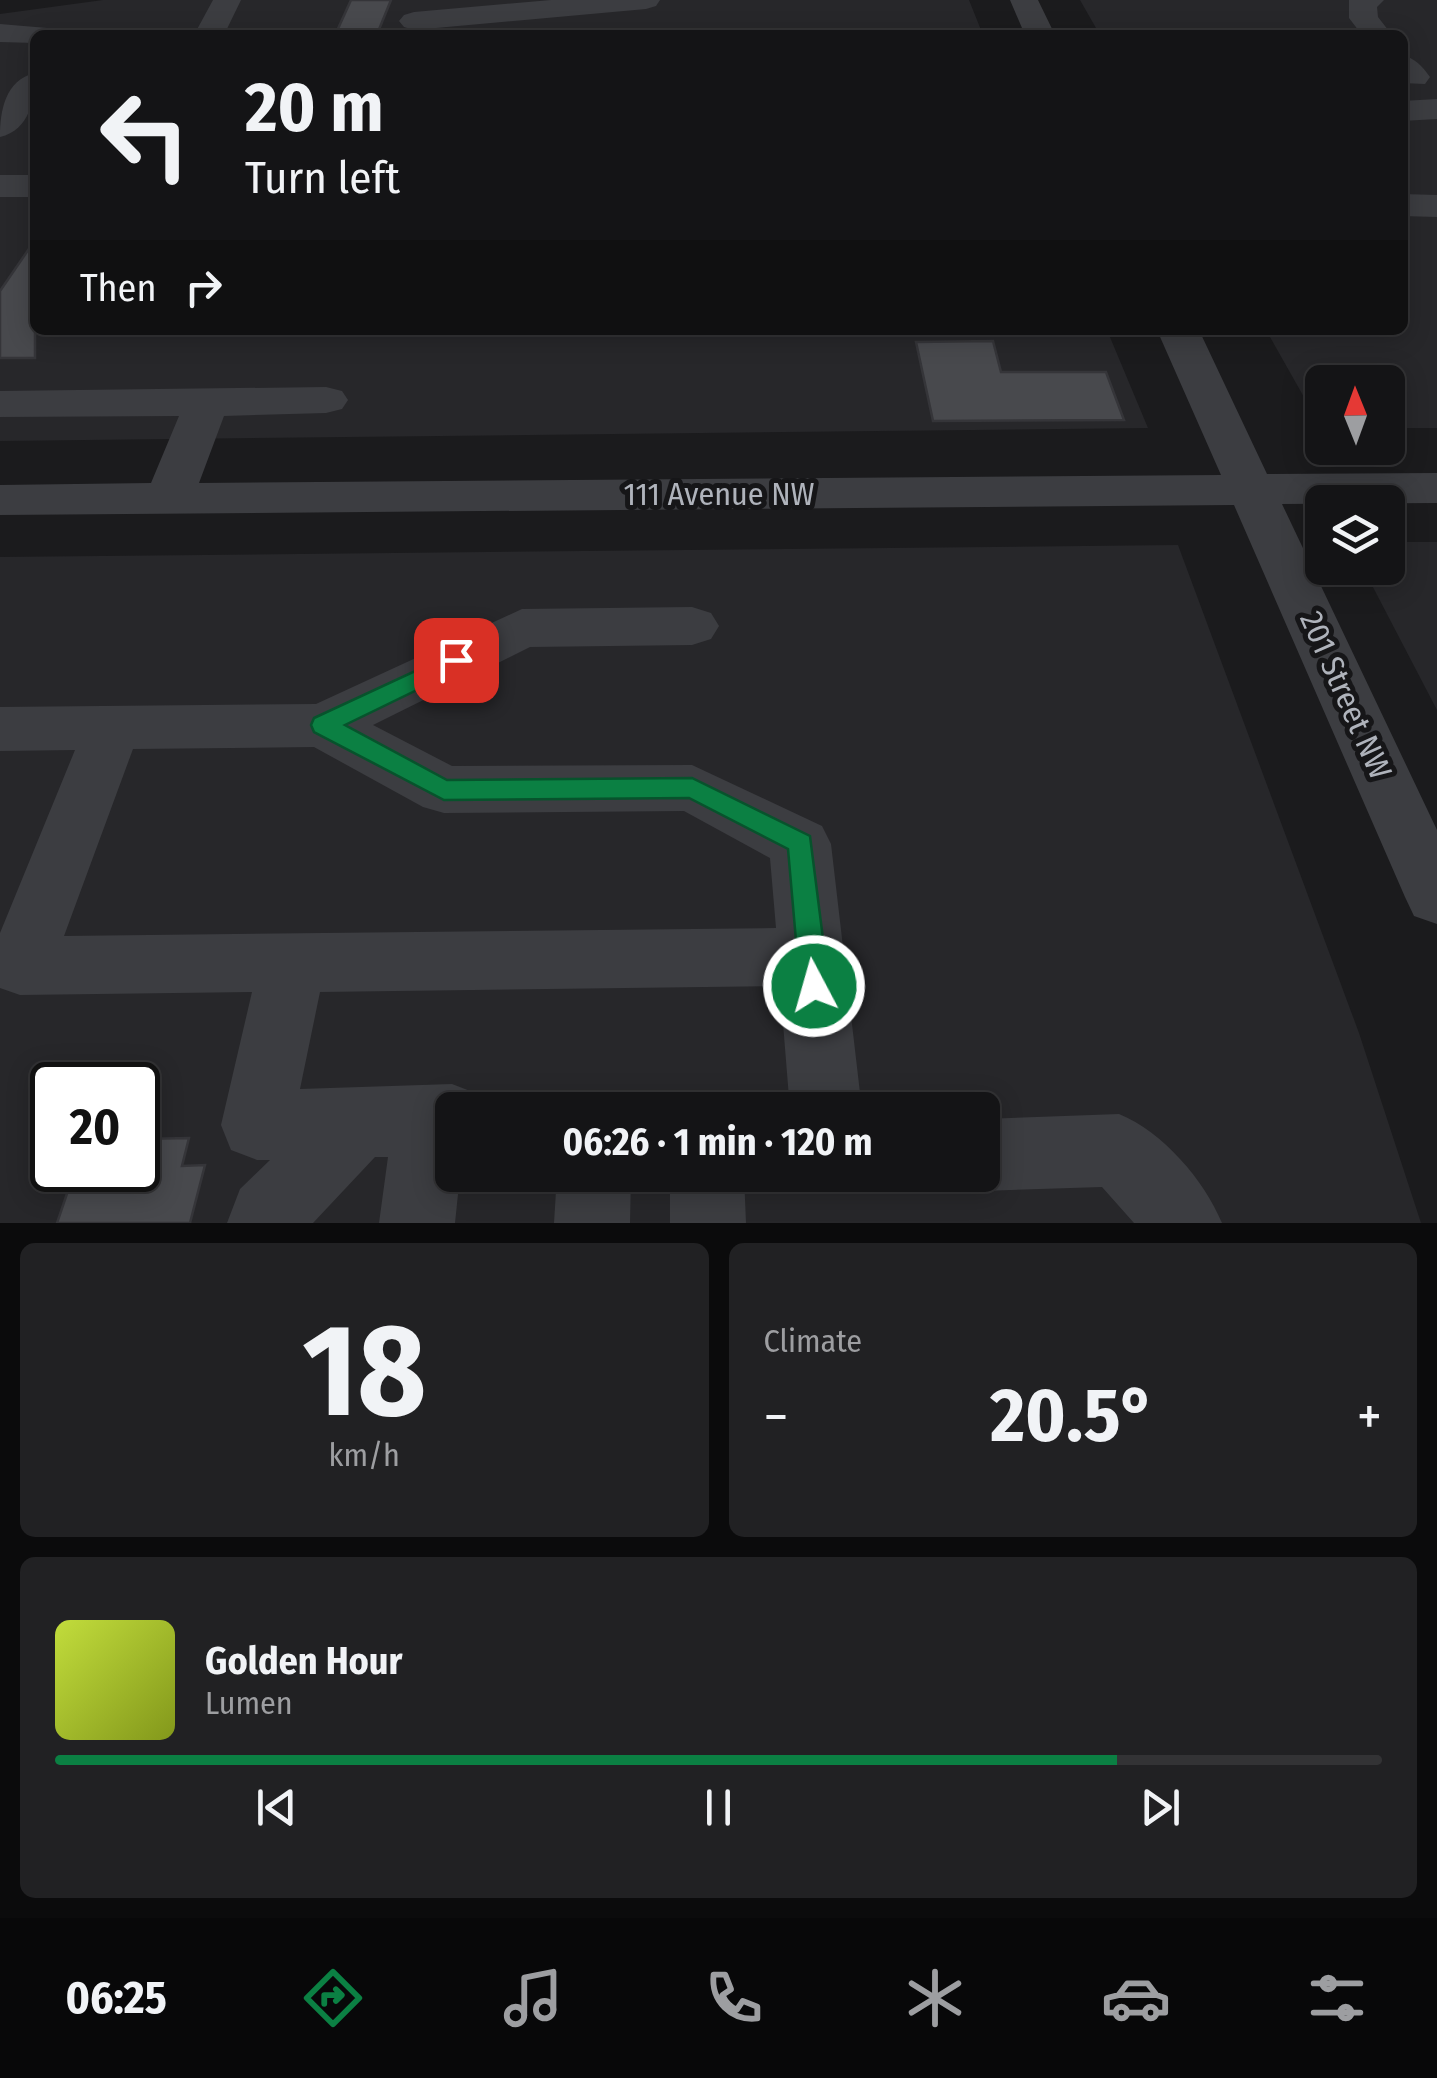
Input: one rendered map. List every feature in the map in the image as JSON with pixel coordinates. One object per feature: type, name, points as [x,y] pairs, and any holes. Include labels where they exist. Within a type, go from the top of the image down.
[{"type":"street","points":[[212,30],[227,0]]},
{"type":"street","points":[[415,19],[555,4],[646,0]]},
{"type":"street","points":[[1024,0],[1038,30]]},
{"type":"street","points":[[1370,0],[1362,2],[1364,18],[1373,30]]},
{"type":"street","points":[[0,33],[30,34]]},
{"type":"street","points":[[0,127],[30,88]]},
{"type":"street","points":[[1408,111],[1437,109]]},
{"type":"street","points":[[0,186],[30,186]]},
{"type":"street","points":[[1408,205],[1437,206]]},
{"type":"street","name":"201 Street NW","points":[[1180,335],[1437,898]]},
{"type":"street","points":[[0,404],[326,400]]},
{"type":"street","points":[[169,499],[207,403]]},
{"type":"street","name":"111 Avenue NW","points":[[0,500],[1437,488]]},
{"type":"street","points":[[0,729],[323,725],[522,628],[692,626]]},
{"type":"street","points":[[323,725],[444,790],[692,788],[800,844],[824,1092]]},
{"type":"street","points":[[112,728],[20,966],[812,957]]},
{"type":"street","points":[[292,963],[257,1125],[435,1119]]},
{"type":"street","points":[[265,1223],[266,1216],[358,1123]]},
{"type":"street","points":[[417,1223],[435,1145]]},
{"type":"street","points":[[1000,1154],[1119,1150],[1184,1223]]},
{"type":"street","points":[[592,1223],[593,1192]]},
{"type":"street","points":[[707,1192],[708,1223]]},
{"type":"shaded area","points":[[103,0],[969,0],[981,30],[30,30],[30,335],[1109,335],[1148,428],[0,441],[0,14]]},
{"type":"shaded area","points":[[1080,0],[1437,0],[1437,428],[1405,428],[1405,365],[1305,365],[1305,399],[1269,335],[1408,335],[1408,30],[1097,30]]},
{"type":"shaded area","points":[[1405,542],[1437,542],[1437,710],[1372,585],[1405,585]]},
{"type":"shaded area","points":[[1178,545],[1359,1033],[1421,1223],[0,1223],[0,557]]},
{"type":"building","points":[[351,0],[391,0],[379,30],[337,30]]},
{"type":"building","points":[[30,247],[30,335],[35,335],[35,358],[0,358],[0,291]]},
{"type":"building","points":[[993,341],[1001,372],[1106,372],[1124,420],[933,421],[916,342]]},
{"type":"building","points":[[189,1138],[182,1166],[205,1165],[190,1223],[57,1223],[68,1192],[160,1192],[160,1139]]},
{"type":"route","points":[[456,660],[323,725],[444,790],[692,788],[800,844],[814,986]]}]
